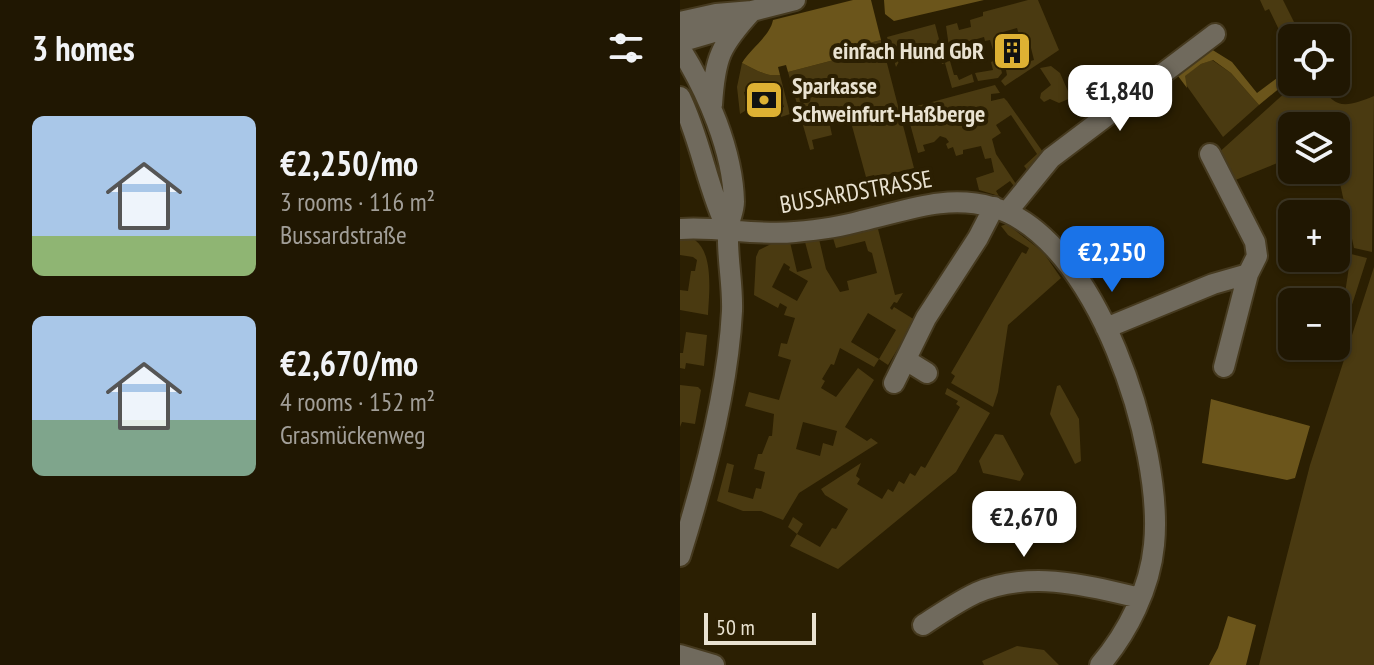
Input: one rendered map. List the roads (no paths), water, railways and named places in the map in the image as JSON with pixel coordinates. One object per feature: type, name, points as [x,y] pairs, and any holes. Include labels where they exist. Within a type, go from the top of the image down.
[{"type":"street","points":[[680,22],[716,14],[752,11],[795,0]]},
{"type":"street","points":[[680,556],[705,464],[727,349],[732,285],[728,231],[734,203],[726,155],[712,109],[680,45],[721,30],[752,11]]},
{"type":"street","points":[[712,109],[718,55],[752,11]]},
{"type":"street","points":[[894,383],[926,318],[1000,210],[1051,158],[1215,34]]},
{"type":"street","points":[[680,97],[703,155],[715,206],[728,231]]},
{"type":"street","points":[[1210,154],[1255,242],[1257,256],[1248,274],[1224,367]]},
{"type":"street","name":"BUSSARDSTRASSE","points":[[680,229],[791,233],[940,202],[964,202],[1000,210],[1036,232],[1054,249],[1106,328],[1135,398],[1150,467],[1155,515],[1154,545],[1140,598],[1122,636],[1100,665]]},
{"type":"street","points":[[1106,328],[1213,284],[1248,274]]},
{"type":"street","points":[[906,360],[927,373]]},
{"type":"street","points":[[923,625],[978,593],[1029,580],[1048,580],[1140,598]]},
{"type":"street","points":[[680,655],[714,665]]},
{"type":"place","name":"einfach Hund GbR","points":[[1012,51]]},
{"type":"place","name":"Sparkasse Schweinfurt-Haßberge","points":[[764,100]]}]
